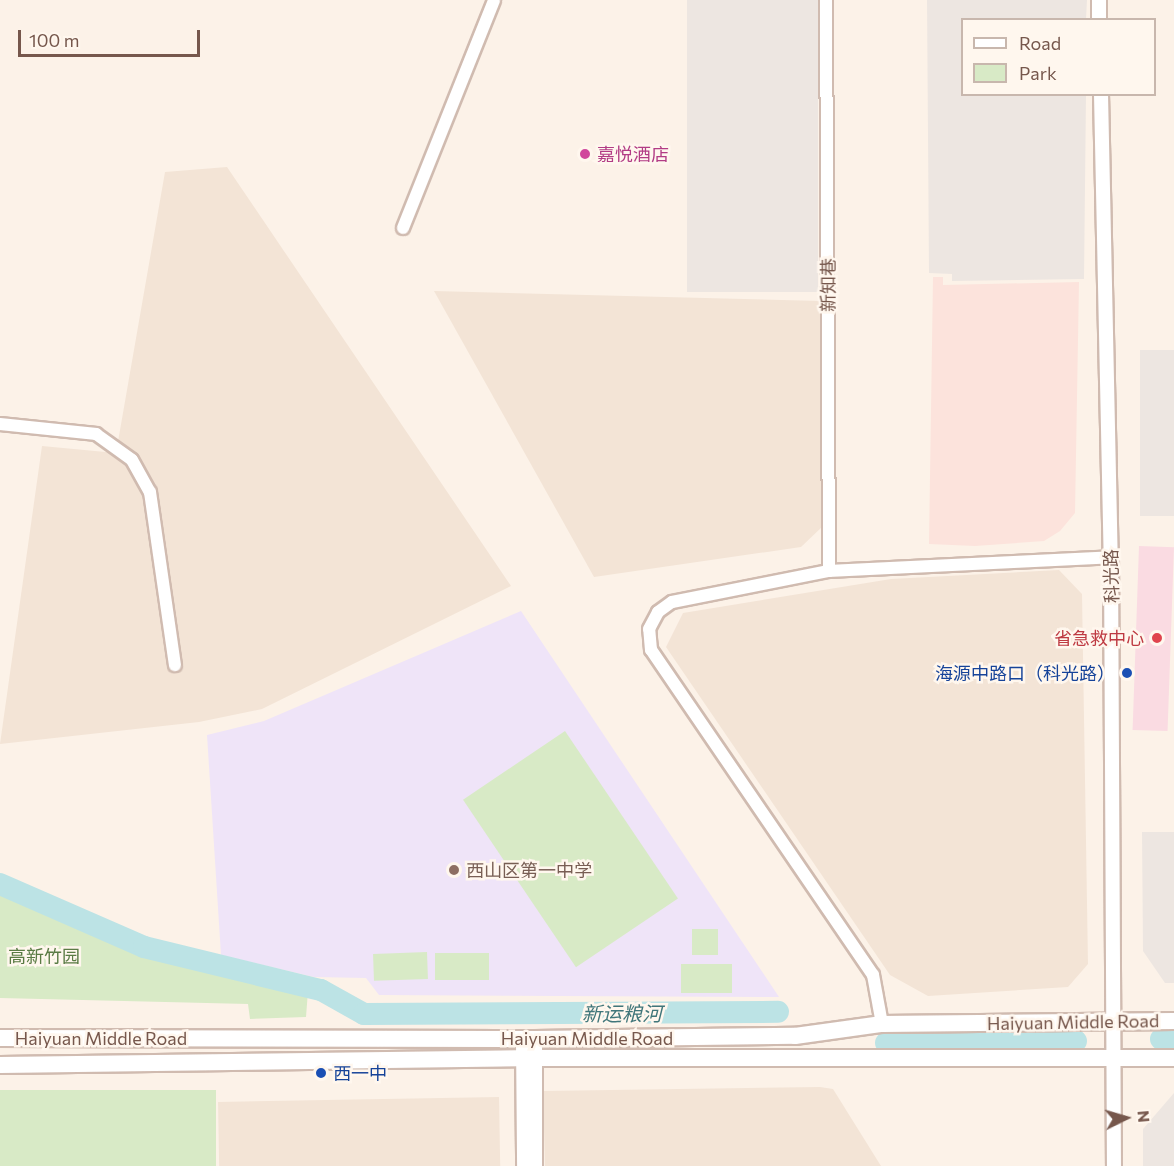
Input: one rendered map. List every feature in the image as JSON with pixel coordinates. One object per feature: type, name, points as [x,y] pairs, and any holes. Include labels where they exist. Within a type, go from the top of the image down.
[{"type":"main road","name":"Haiyuan Middle Road","points":[[0,1038],[529,1039],[795,1036],[882,1024],[1174,1021]]},
{"type":"main road","name":"Haiyuan Middle Road","points":[[0,1065],[528,1058],[1174,1058]]},
{"type":"street","points":[[403,228],[494,0]]},
{"type":"street","name":"新知巷","points":[[826,0],[829,571]]},
{"type":"street","points":[[1099,0],[1099,18]]},
{"type":"street","name":"科光路","points":[[1101,96],[1111,557],[1114,1166]]},
{"type":"street","points":[[0,424],[96,434],[132,460],[150,492],[175,665]]},
{"type":"street","points":[[882,1024],[873,975],[651,650],[649,629],[658,612],[672,602],[829,571],[1111,557]]},
{"type":"street","points":[[524,1166],[529,1039]]},
{"type":"street","points":[[528,1058],[535,1166]]},
{"type":"shaded area","points":[[687,0],[818,0],[818,292],[687,292]]},
{"type":"shaded area","points":[[927,0],[1087,0],[1086,18],[961,18],[961,96],[1086,96],[1084,279],[952,281],[952,274],[929,273]]},
{"type":"shaded area","points":[[227,167],[511,586],[262,709],[199,722],[0,744],[42,446],[116,453],[165,172]]},
{"type":"shaded area","points":[[933,277],[943,277],[943,285],[1079,282],[1075,513],[1060,531],[1044,541],[975,546],[929,544]]},
{"type":"shaded area","points":[[434,291],[821,301],[823,526],[801,547],[594,577]]},
{"type":"shaded area","points":[[1140,350],[1174,350],[1174,516],[1140,516]]},
{"type":"shaded area","name":"省急救中心","points":[[1139,546],[1174,547],[1168,731],[1133,730]]},
{"type":"shaded area","points":[[1059,570],[1082,594],[1088,964],[1068,987],[928,996],[890,975],[666,647],[683,613],[891,579]]},
{"type":"shaded area","name":"西山区第一中学","points":[[521,611],[779,997],[379,995],[366,978],[314,977],[221,955],[207,735],[264,721]]},
{"type":"shaded area","points":[[1142,832],[1174,832],[1174,983],[1165,983],[1143,951]]},
{"type":"shaded area","points":[[820,1087],[833,1089],[881,1166],[545,1166],[543,1091]]},
{"type":"shaded area","points":[[1174,1093],[1174,1166],[1143,1166],[1143,1129]]},
{"type":"shaded area","points":[[499,1097],[500,1166],[219,1166],[218,1102]]},
{"type":"green space","points":[[565,731],[678,898],[576,967],[463,800]]},
{"type":"green space","name":"高新竹园","points":[[0,892],[151,952],[308,991],[306,1017],[250,1019],[248,1004],[0,998]]},
{"type":"green space","points":[[692,929],[718,929],[718,955],[692,955]]},
{"type":"green space","points":[[427,952],[428,979],[374,981],[373,954]]},
{"type":"green space","points":[[435,953],[489,953],[489,980],[435,980]]},
{"type":"green space","points":[[681,964],[732,964],[732,993],[681,993]]},
{"type":"green space","points":[[0,1090],[216,1090],[216,1166],[0,1166]]},
{"type":"waterway","points":[[0,884],[144,947],[321,990],[364,1014],[778,1012]]},
{"type":"waterway","name":"新运粮河","points":[[1161,1039],[1174,1039]]},
{"type":"waterway","name":"新运粮河","points":[[886,1043],[1076,1041]]},
{"type":"place","name":"嘉悦酒店","points":[[585,154]]},
{"type":"place","name":"省急救中心","points":[[1157,638]]},
{"type":"place","name":"海源中路口（科光路）","points":[[1127,673]]},
{"type":"place","name":"西山区第一中学","points":[[454,870]]},
{"type":"place","name":"西一中","points":[[321,1073]]}]
